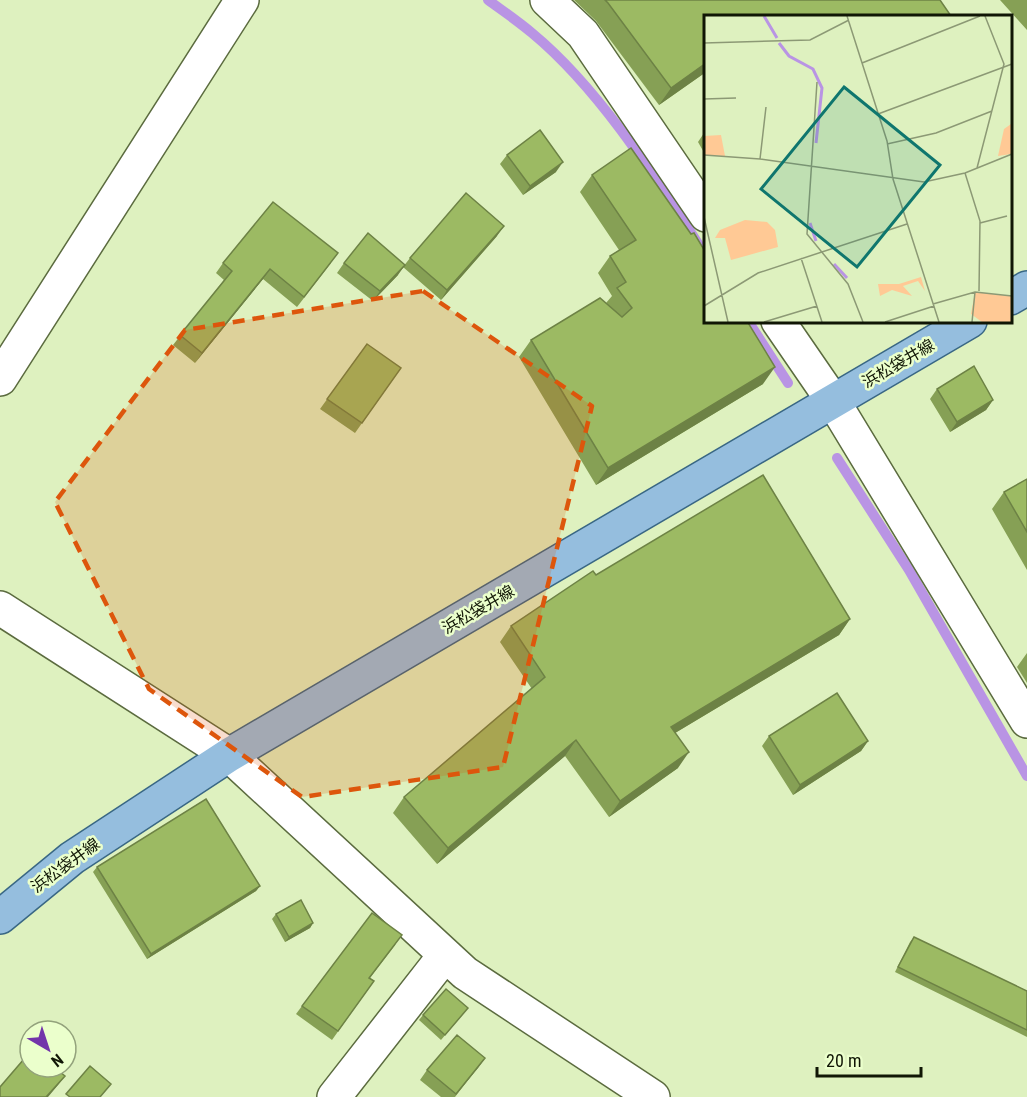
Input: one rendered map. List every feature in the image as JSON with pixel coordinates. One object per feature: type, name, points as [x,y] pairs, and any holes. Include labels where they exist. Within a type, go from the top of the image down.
[{"type":"main road","points":[[1012,297],[1027,288]]},
{"type":"main road","name":"浜松袋井線","points":[[0,917],[72,858],[229,755],[968,322]]},
{"type":"street","points":[[0,380],[242,0]]},
{"type":"street","points":[[547,0],[583,34],[704,212]]},
{"type":"street","points":[[779,322],[833,400],[1027,721]]},
{"type":"street","points":[[0,608],[229,755],[465,973],[653,1097]]},
{"type":"street","points":[[334,1097],[445,955]]},
{"type":"highlighted area","points":[[423,291],[592,406],[503,767],[302,797],[149,689],[55,502],[185,330]]},
{"type":"building","points":[[605,0],[940,0],[950,15],[704,15],[704,64],[671,88]]},
{"type":"building","points":[[540,130],[563,162],[530,186],[507,155]]},
{"type":"building","points":[[631,148],[704,250],[704,322],[748,322],[775,367],[608,468],[531,340],[600,298],[622,317],[632,308],[617,288],[626,282],[610,256],[636,240],[592,175]]},
{"type":"building","points":[[466,193],[504,226],[447,290],[410,258]]},
{"type":"building","points":[[273,202],[338,253],[304,297],[270,269],[202,353],[180,335],[232,271],[223,263]]},
{"type":"building","points":[[368,233],[405,265],[380,291],[344,263]]},
{"type":"building","points":[[367,344],[401,368],[362,423],[327,399]]},
{"type":"building","points":[[974,366],[993,400],[957,422],[937,389]]},
{"type":"building","points":[[763,475],[850,619],[671,727],[689,752],[620,801],[576,740],[448,848],[404,797],[545,677],[511,626],[593,571],[596,575]]},
{"type":"building","points":[[1027,479],[1027,532],[1004,492]]},
{"type":"building","points":[[837,693],[868,741],[800,785],[769,736]]},
{"type":"building","points":[[206,799],[260,886],[151,954],[97,867]]},
{"type":"building","points":[[301,900],[313,923],[289,937],[276,914]]},
{"type":"building","points":[[372,913],[402,935],[369,978],[374,981],[338,1031],[302,1006]]},
{"type":"building","points":[[914,937],[1027,991],[1027,1030],[898,967]]},
{"type":"building","points":[[446,989],[468,1008],[445,1035],[423,1015]]},
{"type":"building","points":[[457,1035],[485,1058],[456,1094],[427,1070]]},
{"type":"building","points":[[18,1066],[18,1079],[62,1079],[46,1097],[0,1097],[0,1087]]},
{"type":"building","points":[[90,1066],[111,1084],[100,1097],[70,1097],[66,1094]]},
{"type":"waterway","points":[[488,0],[532,33],[582,81],[627,138],[704,253]]},
{"type":"waterway","points":[[749,322],[788,383]]},
{"type":"waterway","points":[[837,458],[909,570],[1027,776]]}]
